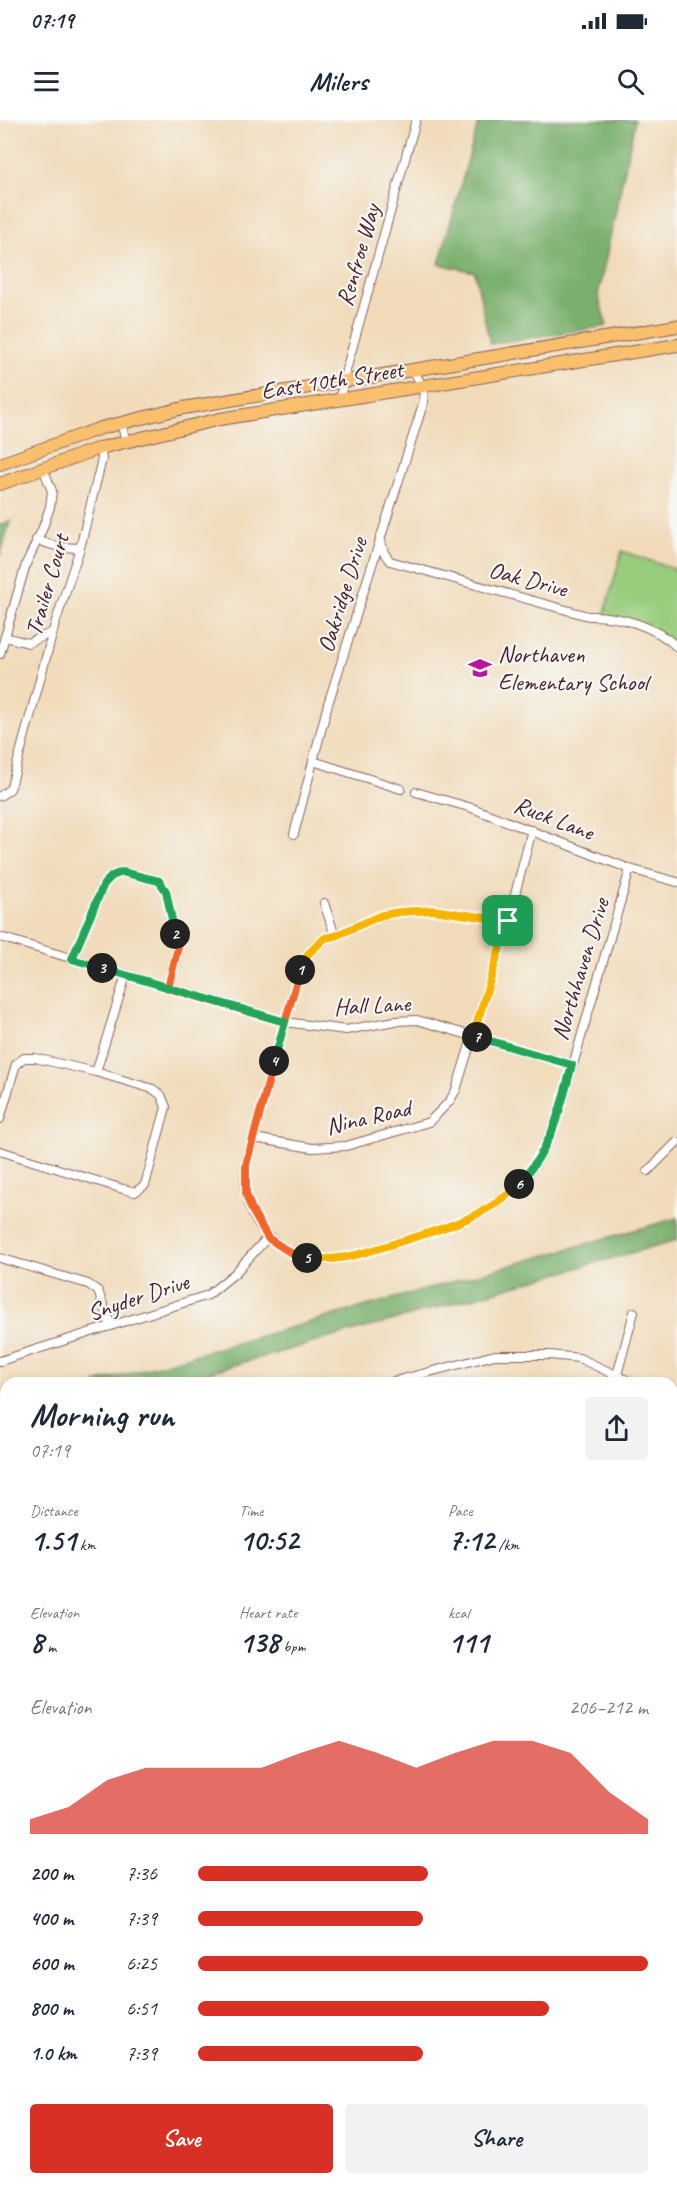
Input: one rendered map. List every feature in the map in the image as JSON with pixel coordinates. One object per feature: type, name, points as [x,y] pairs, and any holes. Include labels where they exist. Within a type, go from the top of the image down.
[{"type":"main road","name":"East 10th Street","points":[[0,464],[41,448],[121,423],[215,402],[677,326]]},
{"type":"main road","name":"East 10th Street","points":[[0,484],[100,448],[220,419],[677,345]]},
{"type":"street","name":"Renfroe Way","points":[[340,400],[343,381],[416,120]]},
{"type":"street","points":[[413,370],[423,387]]},
{"type":"street","name":"Oakridge Drive","points":[[294,834],[328,704],[424,400],[423,387]]},
{"type":"street","points":[[121,423],[126,441]]},
{"type":"street","name":"Trailer Court","points":[[0,796],[9,789],[12,783],[53,632],[80,548],[102,459],[100,448]]},
{"type":"street","name":"Trailer Court","points":[[0,654],[26,564],[46,519],[52,490],[43,468]]},
{"type":"street","name":"Oak Drive","points":[[380,536],[384,553],[390,561],[588,616],[604,615],[641,626],[656,631],[677,647]]},
{"type":"street","points":[[36,540],[59,547],[80,548]]},
{"type":"street","points":[[5,637],[28,643],[53,632]]},
{"type":"street","points":[[313,762],[401,789]]},
{"type":"street","name":"Ruck Lane","points":[[416,792],[472,808],[630,869],[677,882]]},
{"type":"street","name":"Nina Road","points":[[254,1138],[312,1148],[334,1148],[429,1122],[437,1116],[453,1096],[473,1036],[508,921],[532,830]]},
{"type":"street","name":"Northhaven Drive","points":[[508,921],[433,910],[400,912],[382,915],[335,936],[325,938],[308,954],[298,975],[246,1165],[246,1194],[268,1238],[291,1253],[308,1258],[324,1260],[342,1258],[447,1228],[494,1204],[514,1190],[543,1154],[561,1106],[630,869]]},
{"type":"street","points":[[72,959],[104,884],[112,876],[122,872],[159,881],[166,891],[178,947],[168,988]]},
{"type":"street","points":[[324,903],[335,936]]},
{"type":"street","name":"Hall Lane","points":[[0,937],[285,1022],[346,1030],[408,1019],[572,1065]]},
{"type":"street","points":[[96,1072],[126,975]]},
{"type":"street","points":[[0,1119],[16,1064],[24,1058],[35,1058],[96,1072],[153,1089],[161,1095],[166,1107],[145,1185],[135,1192],[0,1151]]},
{"type":"street","points":[[648,1171],[677,1142]]},
{"type":"street","name":"Snyder Drive","points":[[0,1361],[208,1295],[235,1273],[268,1238]]},
{"type":"street","points":[[0,1258],[88,1284],[98,1291],[111,1326]]},
{"type":"street","points":[[617,1375],[634,1312]]},
{"type":"street","points":[[410,1377],[495,1355],[550,1355],[579,1358],[621,1377]]},
{"type":"green space","points":[[479,120],[635,120],[598,295],[607,326],[490,344],[475,272],[439,264]]},
{"type":"green space","points":[[10,521],[0,557],[0,525]]},
{"type":"green space","points":[[622,551],[677,570],[677,647],[641,626],[604,616]]},
{"type":"green space","points":[[677,1218],[677,1240],[213,1371],[206,1377],[116,1377]]},
{"type":"place","name":"Northaven Elementary School","points":[[480,668]]},
{"type":"route","points":[[508,921],[433,910],[400,912],[382,915],[335,936],[325,938],[308,954],[303,964],[285,1022],[168,988],[178,947],[166,891],[159,881],[122,872],[112,876],[104,884],[72,959],[168,988],[241,1010],[285,1022],[246,1165],[246,1194],[268,1238],[291,1253],[324,1260],[351,1256],[447,1228],[494,1204],[514,1190],[543,1154],[561,1106],[572,1065],[473,1036],[508,921]]}]
